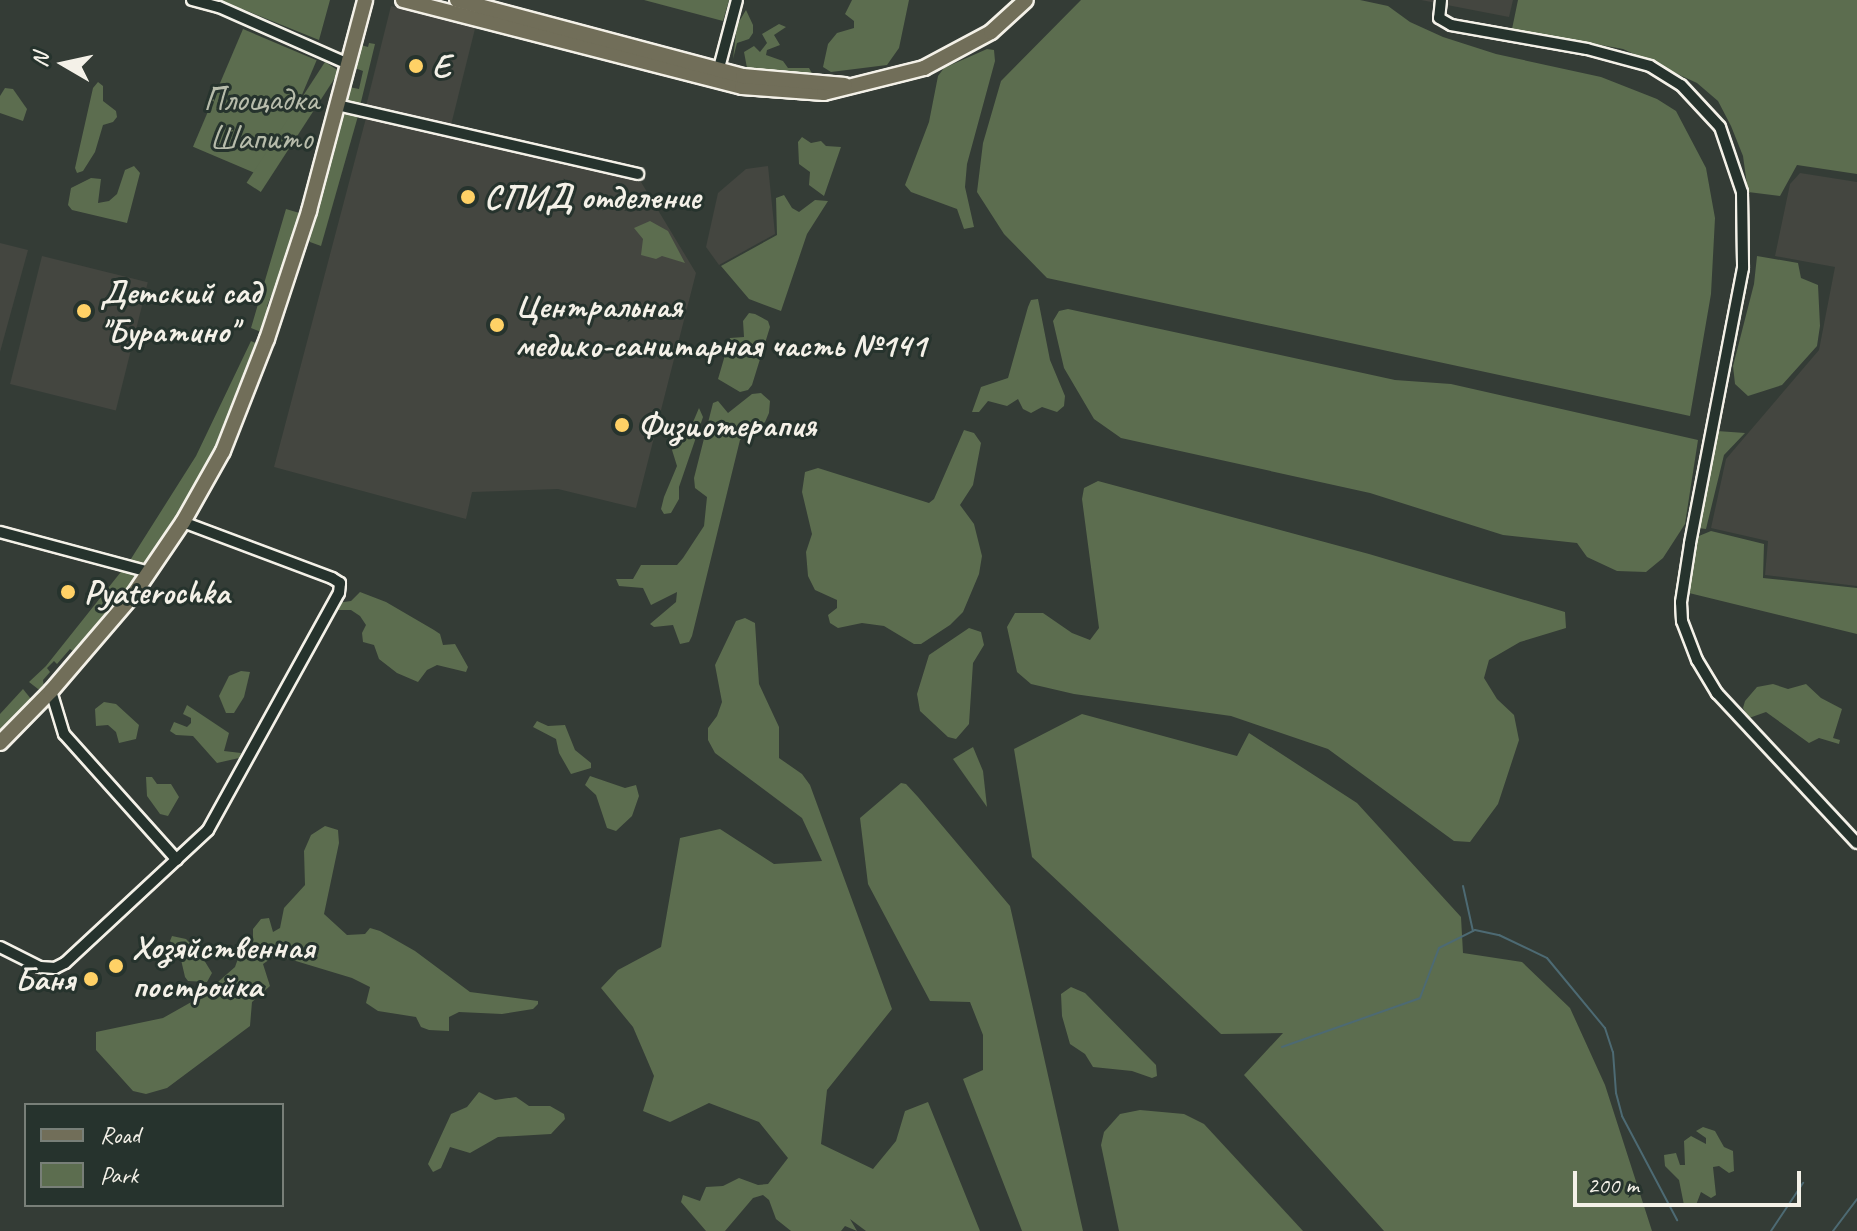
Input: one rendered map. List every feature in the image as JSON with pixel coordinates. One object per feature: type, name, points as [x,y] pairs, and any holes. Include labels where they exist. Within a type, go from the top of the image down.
[{"type":"main road","points":[[0,743],[51,691],[149,572],[183,522],[239,417],[309,211],[365,0]]},
{"type":"main road","points":[[403,0],[551,32],[743,81],[824,93],[924,68],[991,32],[1026,0]]},
{"type":"main road","points":[[457,0],[551,32]]},
{"type":"main road","points":[[645,56],[719,68],[743,81]]},
{"type":"street","points":[[192,0],[219,7],[348,64]]},
{"type":"street","points":[[719,68],[737,0]]},
{"type":"street","points":[[1441,0],[1439,18],[1451,25],[1587,49],[1650,66],[1681,85],[1720,127],[1742,192],[1743,268],[1687,557],[1681,602],[1682,621],[1697,660],[1717,693],[1857,843]]},
{"type":"street","points":[[337,105],[638,174]]},
{"type":"street","points":[[0,947],[40,967],[65,963],[177,860],[217,818],[341,586],[332,578],[183,522]]},
{"type":"street","points":[[0,532],[149,572]]},
{"type":"street","points":[[51,691],[64,734],[177,860]]},
{"type":"shaded area","points":[[1421,0],[1513,0],[1509,17]]},
{"type":"shaded area","points":[[391,6],[475,27],[450,128],[366,107]]},
{"type":"shaded area","name":"Центральная медико-санитарная часть №141","points":[[366,118],[641,182],[696,273],[636,508],[558,489],[472,492],[466,519],[274,467]]},
{"type":"shaded area","points":[[768,166],[775,234],[719,265],[706,247],[718,193],[746,169]]},
{"type":"shaded area","points":[[1800,173],[1857,182],[1857,586],[1765,575],[1768,541],[1711,528],[1726,459],[1819,350],[1835,267],[1775,256],[1790,184]]},
{"type":"shaded area","points":[[0,243],[28,250],[0,352]]},
{"type":"shaded area","name":"Детский сад \"Буратино\"","points":[[42,256],[148,282],[116,410],[10,384]]},
{"type":"green space","points":[[207,0],[330,0],[319,40],[245,10]]},
{"type":"green space","points":[[644,0],[729,0],[723,21]]},
{"type":"green space","points":[[852,0],[909,0],[899,48],[887,65],[831,72],[823,67],[828,44],[837,33],[854,28],[854,21],[845,14]]},
{"type":"green space","points":[[1081,0],[1360,0],[1388,6],[1410,22],[1443,37],[1496,54],[1601,77],[1657,99],[1676,111],[1706,168],[1715,218],[1711,294],[1690,416],[1047,278],[1004,234],[977,192],[983,143],[1001,81]]},
{"type":"green space","points":[[1518,0],[1857,0],[1857,174],[1797,165],[1780,196],[1748,192],[1743,156],[1731,126],[1718,101],[1697,83],[1623,49],[1512,29]]},
{"type":"green space","points":[[746,10],[753,33],[749,39],[737,43],[733,59],[737,25]]},
{"type":"green space","points":[[779,24],[786,27],[774,35],[780,45],[767,50],[766,55],[783,61],[788,68],[809,68],[813,75],[796,76],[747,68],[744,52],[754,46],[760,52],[767,43],[762,34]]},
{"type":"green space","name":"Площадка Шапито","points":[[243,29],[317,60],[267,178],[193,147]]},
{"type":"green space","points":[[369,43],[375,44],[360,106],[350,104],[347,98],[349,87],[359,89],[363,71],[355,68],[361,45],[368,47]]},
{"type":"green space","points":[[987,49],[994,50],[995,61],[967,164],[965,187],[974,227],[964,229],[957,209],[911,192],[905,185],[929,122],[938,76],[944,68]]},
{"type":"green space","points":[[325,62],[339,71],[261,192],[247,183]]},
{"type":"green space","points":[[98,82],[103,86],[103,101],[116,111],[117,117],[103,125],[95,152],[83,171],[77,173],[75,168],[93,88]]},
{"type":"green space","points":[[5,88],[13,89],[27,109],[23,121],[0,113],[0,96]]},
{"type":"green space","points":[[347,113],[358,116],[321,246],[310,242],[308,237],[342,116]]},
{"type":"green space","points":[[802,137],[811,143],[821,141],[826,146],[841,147],[824,196],[809,185],[810,172],[799,164],[798,142]]},
{"type":"green space","points":[[134,166],[140,173],[127,223],[72,210],[68,205],[71,188],[91,178],[101,179],[98,203],[109,201],[117,194],[125,170]]},
{"type":"green space","points":[[784,195],[792,208],[799,212],[815,200],[828,201],[807,234],[781,311],[749,299],[721,266],[777,235],[776,198]]},
{"type":"green space","points":[[286,209],[303,214],[279,288],[273,291],[267,306],[270,315],[264,333],[251,328]]},
{"type":"green space","points":[[650,221],[668,231],[685,263],[662,256],[656,259],[641,255],[643,239],[634,228]]},
{"type":"green space","points":[[1757,256],[1798,263],[1801,278],[1818,285],[1820,326],[1817,346],[1782,385],[1748,396],[1735,384],[1733,366],[1754,284]]},
{"type":"green space","points":[[1038,299],[1050,360],[1065,396],[1064,406],[1057,412],[1042,407],[1031,413],[1023,409],[1018,399],[1007,406],[988,401],[979,412],[972,412],[981,387],[1008,378],[1028,307],[1031,300]]},
{"type":"green space","points":[[1068,309],[1395,380],[1451,384],[1698,440],[1685,524],[1663,558],[1646,572],[1617,571],[1587,557],[1577,543],[1503,535],[1370,493],[1121,438],[1094,419],[1064,368],[1053,321],[1059,311]]},
{"type":"green space","points":[[749,313],[768,321],[770,327],[752,385],[740,392],[718,379],[730,338],[744,337],[743,321]]},
{"type":"green space","points":[[251,341],[260,345],[202,477],[148,563],[129,562],[196,456]]},
{"type":"green space","points":[[761,393],[770,401],[769,413],[765,422],[740,440],[692,636],[689,642],[680,644],[673,625],[654,627],[650,624],[676,602],[677,592],[651,605],[643,588],[619,586],[616,579],[633,579],[641,565],[677,565],[683,558],[704,526],[707,497],[695,488],[694,478],[713,403],[718,401],[728,413],[752,394]]},
{"type":"green space","points":[[699,408],[703,417],[679,487],[679,499],[671,513],[664,514],[661,509],[664,497],[677,466],[672,450],[682,435],[688,434]]},
{"type":"green space","points":[[964,430],[974,433],[981,443],[973,485],[960,505],[974,524],[982,556],[979,574],[963,612],[950,625],[921,644],[914,644],[884,626],[862,623],[838,628],[830,623],[828,615],[837,608],[837,600],[815,590],[808,576],[806,552],[812,534],[802,492],[805,472],[818,468],[929,503],[934,499]]},
{"type":"green space","points":[[1717,431],[1745,433],[1724,455],[1706,529],[1698,528]]},
{"type":"green space","points":[[1098,481],[1369,554],[1565,612],[1566,628],[1520,642],[1489,660],[1484,678],[1497,699],[1514,715],[1519,740],[1498,804],[1470,842],[1454,841],[1328,749],[1231,716],[1074,694],[1031,684],[1017,672],[1007,627],[1015,613],[1043,613],[1072,633],[1090,640],[1099,628],[1082,499],[1084,488]]},
{"type":"green space","points":[[1711,531],[1764,544],[1763,578],[1857,588],[1857,634],[1689,593],[1694,538]]},
{"type":"green space","points":[[124,568],[142,575],[76,653],[70,649],[57,664],[54,661],[47,668],[50,672],[43,680],[44,688],[38,689],[29,682],[46,666]]},
{"type":"green space","points":[[360,592],[386,602],[434,630],[440,634],[443,645],[455,644],[468,667],[466,672],[437,665],[427,670],[418,682],[397,673],[379,659],[374,645],[363,642],[362,633],[366,625],[360,616],[351,610],[338,610],[337,603],[351,601]]},
{"type":"green space","points":[[745,618],[755,623],[759,684],[779,727],[779,758],[802,774],[810,785],[892,1009],[827,1090],[821,1144],[873,1169],[896,1141],[905,1111],[928,1102],[980,1231],[866,1231],[850,1219],[857,1231],[845,1226],[841,1231],[791,1231],[776,1219],[769,1200],[763,1195],[753,1198],[725,1231],[706,1231],[681,1202],[683,1195],[700,1201],[706,1187],[723,1186],[739,1178],[758,1185],[768,1184],[788,1158],[759,1122],[709,1103],[670,1122],[643,1111],[654,1076],[633,1027],[601,988],[618,970],[661,947],[680,838],[720,829],[774,864],[822,861],[802,818],[715,753],[708,740],[708,728],[722,702],[715,665],[736,621]]},
{"type":"green space","points":[[969,628],[981,632],[984,645],[973,663],[969,724],[956,739],[948,737],[920,711],[917,694],[929,655]]},
{"type":"green space","points":[[241,671],[250,672],[244,697],[234,713],[226,713],[219,696],[229,676]]},
{"type":"green space","points":[[1773,684],[1788,689],[1806,684],[1821,698],[1842,709],[1833,738],[1840,740],[1839,744],[1819,738],[1809,743],[1766,712],[1749,718],[1743,708],[1745,701],[1757,687]]},
{"type":"green space","points":[[23,689],[31,699],[29,703],[0,735],[0,714]]},
{"type":"green space","points":[[104,702],[116,704],[139,725],[136,739],[119,743],[116,732],[108,725],[96,726],[95,709]]},
{"type":"green space","points":[[187,705],[229,733],[224,751],[241,753],[239,758],[217,763],[193,736],[176,735],[170,731],[174,722],[187,727],[191,723],[191,718],[183,714]]},
{"type":"green space","points":[[1082,714],[1237,756],[1249,733],[1357,803],[1461,917],[1463,953],[1522,962],[1570,1008],[1605,1085],[1652,1231],[1384,1231],[1244,1075],[1283,1033],[1221,1034],[1032,857],[1014,749]]},
{"type":"green space","points":[[537,721],[548,726],[565,725],[575,750],[591,763],[591,768],[571,774],[559,753],[556,739],[533,727]]},
{"type":"green space","points":[[973,747],[983,771],[987,807],[953,759]]},
{"type":"green space","points":[[590,776],[625,788],[636,785],[639,796],[632,816],[616,831],[607,828],[596,795],[585,785]]},
{"type":"green space","points":[[146,777],[152,777],[157,784],[171,784],[179,797],[168,816],[160,814],[147,796]]},
{"type":"green space","points":[[901,783],[906,784],[918,797],[1010,906],[1083,1231],[1022,1231],[963,1079],[983,1070],[983,1035],[970,1002],[930,1001],[868,884],[860,818]]},
{"type":"green space","points":[[325,826],[338,830],[339,843],[324,914],[347,935],[365,934],[370,928],[380,931],[415,951],[470,992],[538,1001],[538,1004],[533,1009],[502,1014],[459,1012],[449,1017],[449,1031],[429,1030],[421,1027],[416,1017],[378,1011],[366,1003],[370,987],[352,978],[276,955],[263,964],[270,986],[252,1002],[250,1026],[167,1088],[146,1094],[133,1091],[96,1050],[96,1032],[163,1018],[202,996],[235,967],[241,950],[253,939],[253,929],[261,919],[269,918],[273,932],[280,928],[284,908],[305,885],[304,851],[311,835]]},
{"type":"green space","points":[[172,936],[186,939],[199,952],[212,973],[207,982],[188,981],[179,951],[170,941]]},
{"type":"green space","points":[[1071,987],[1085,993],[1156,1065],[1157,1076],[1152,1078],[1132,1071],[1093,1067],[1085,1054],[1070,1044],[1062,1016],[1061,994]]},
{"type":"green space","points":[[479,1092],[495,1100],[516,1097],[529,1106],[550,1106],[564,1114],[565,1119],[551,1134],[498,1137],[470,1153],[450,1147],[441,1168],[433,1172],[428,1164],[451,1114],[467,1107]]},
{"type":"green space","points":[[1140,1110],[1184,1114],[1204,1124],[1303,1231],[1119,1231],[1101,1145],[1104,1132],[1120,1114]]},
{"type":"green space","points":[[1703,1127],[1715,1131],[1724,1147],[1733,1151],[1734,1171],[1729,1173],[1719,1166],[1713,1167],[1716,1195],[1711,1198],[1701,1192],[1696,1205],[1684,1205],[1679,1180],[1665,1166],[1664,1155],[1676,1153],[1680,1165],[1685,1165],[1684,1141],[1691,1136],[1706,1144],[1706,1138],[1696,1131]]},
{"type":"waterway","points":[[1463,886],[1473,931]]},
{"type":"waterway","points":[[1282,1047],[1420,998],[1439,948],[1475,930],[1499,935],[1547,958],[1605,1028],[1613,1052],[1616,1093],[1622,1116],[1677,1220]]},
{"type":"waterway","points":[[1771,1231],[1803,1183]]},
{"type":"waterway","points":[[1833,1231],[1857,1199]]},
{"type":"place","name":"Е","points":[[416,66]]},
{"type":"place","name":"СПИД отделение","points":[[468,197]]},
{"type":"place","name":"Детский сад \"Буратино\"","points":[[84,311]]},
{"type":"place","name":"Центральная медико-санитарная часть №141","points":[[497,325]]},
{"type":"place","name":"Физиотерапия","points":[[622,425]]},
{"type":"place","name":"Pyaterochka","points":[[68,592]]},
{"type":"place","name":"Хозяйственная постройка","points":[[116,966]]},
{"type":"place","name":"Баня","points":[[91,979]]}]
